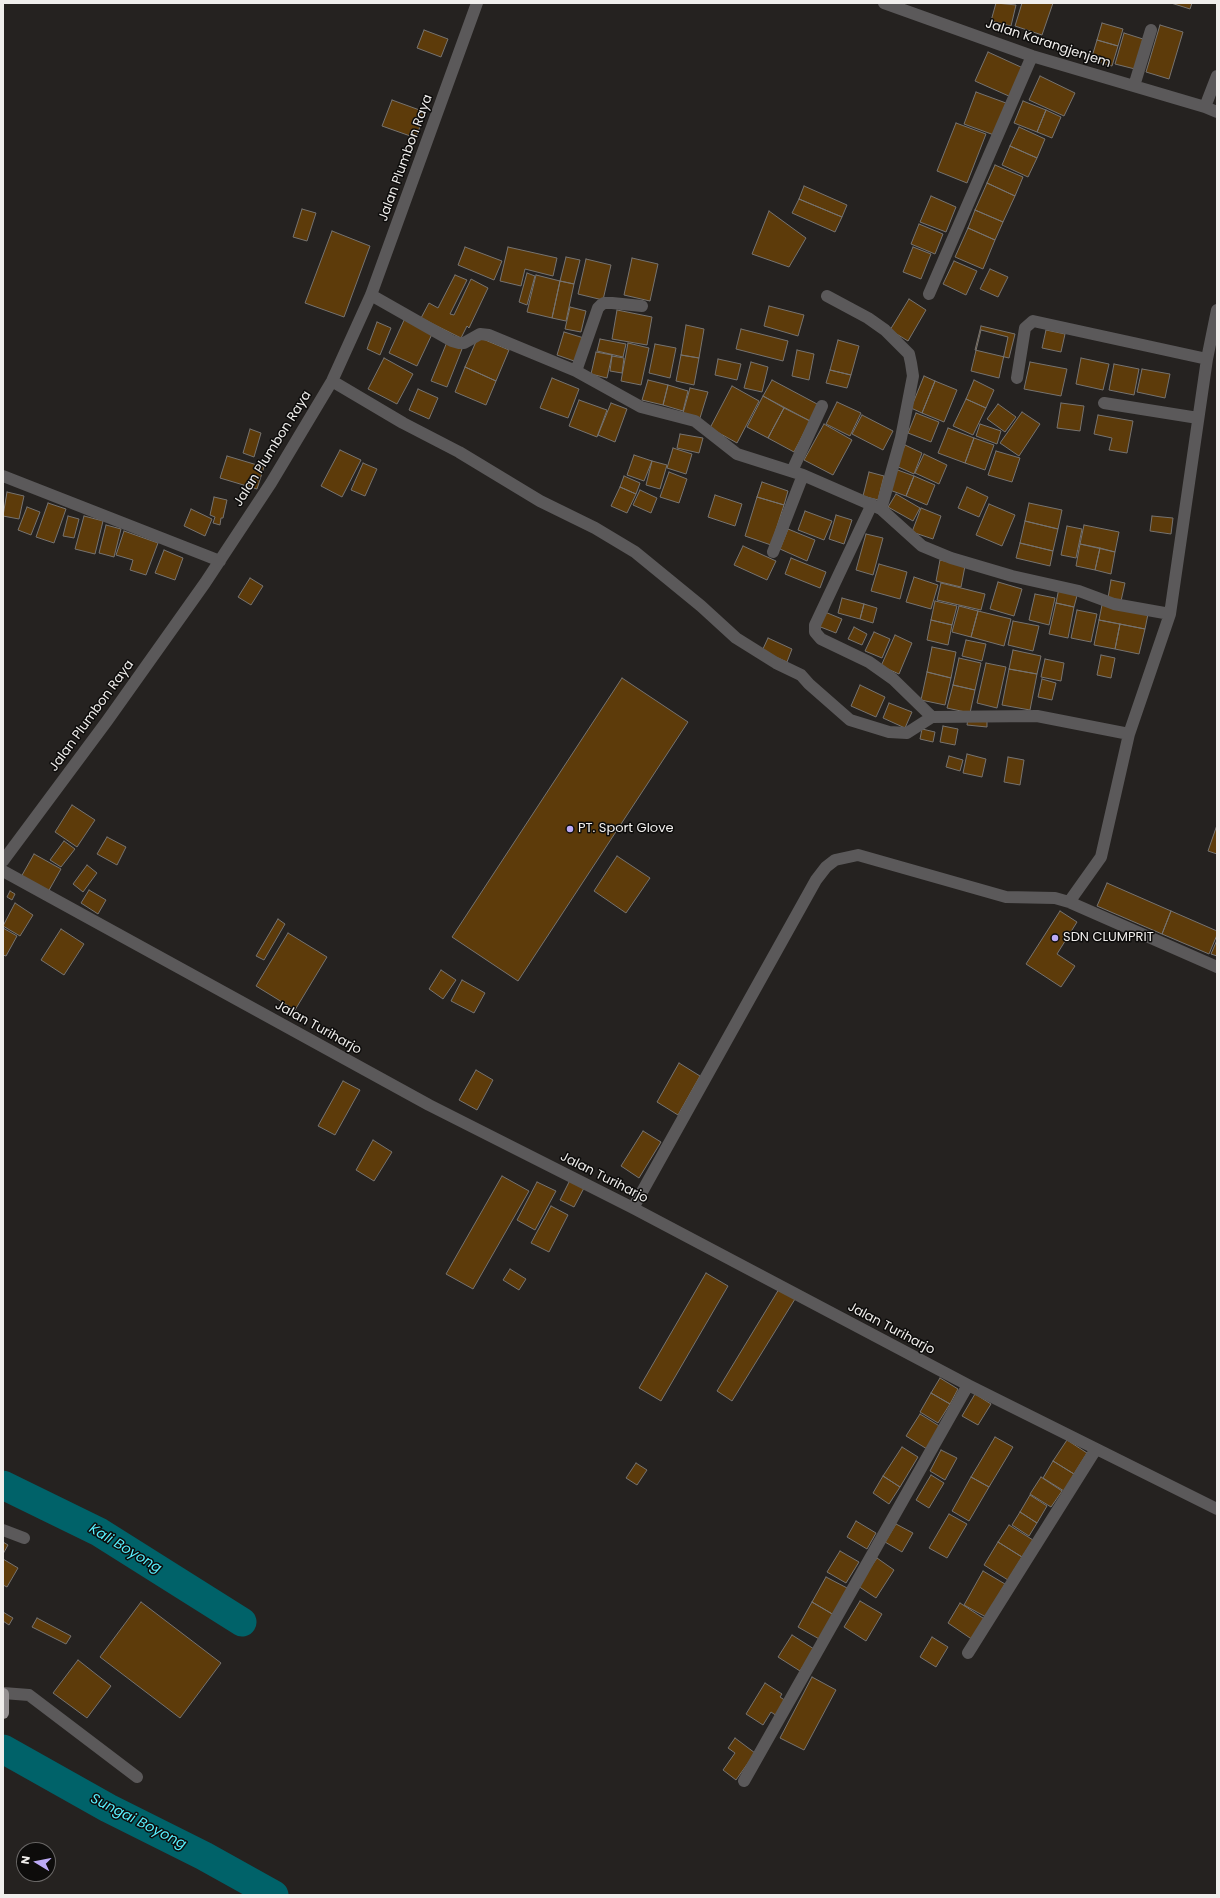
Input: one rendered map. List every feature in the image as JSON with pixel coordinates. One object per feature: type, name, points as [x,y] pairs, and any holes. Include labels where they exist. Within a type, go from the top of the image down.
[{"type":"main road","points":[[3,1693],[3,1713]]},
{"type":"street","name":"Jalan Plumbon Raya","points":[[3,861],[107,721],[220,561],[271,483],[332,381],[371,295],[477,3]]},
{"type":"street","name":"Jalan Karangjenjem","points":[[884,3],[1032,56],[1205,107],[1217,112]]},
{"type":"street","points":[[1134,86],[1151,30]]},
{"type":"street","points":[[929,294],[1032,56]]},
{"type":"street","points":[[1205,107],[1217,76]]},
{"type":"street","points":[[371,295],[452,341],[464,343],[480,334],[489,335],[576,371],[641,407],[695,421],[737,454],[797,473],[877,507],[922,546],[951,558],[1012,576],[1079,591],[1114,604],[1170,614]]},
{"type":"street","points":[[826,296],[868,318],[885,330],[909,354],[912,363],[913,376],[900,438],[877,507],[815,625],[815,632],[826,642],[870,662],[893,679],[932,717]]},
{"type":"street","points":[[576,371],[598,308],[601,305],[612,303],[642,306]]},
{"type":"street","points":[[1069,902],[1101,857],[1129,734],[1170,614],[1207,359],[1217,310]]},
{"type":"street","points":[[1017,378],[1025,328],[1033,321],[1207,359]]},
{"type":"street","points":[[332,381],[403,423],[459,452],[540,501],[595,528],[635,552],[702,606],[736,638],[776,663],[801,675],[809,684],[850,720],[889,732],[907,733],[932,717],[1037,716],[1129,734]]},
{"type":"street","points":[[1104,403],[1198,418]]},
{"type":"street","points":[[773,552],[797,473],[822,406]]},
{"type":"street","points":[[3,476],[220,561]]},
{"type":"street","points":[[633,1208],[816,880],[826,867],[835,860],[858,855],[1006,897],[1055,898],[1069,902],[1217,967]]},
{"type":"street","name":"Jalan Turiharjo","points":[[3,871],[429,1105],[633,1208],[968,1385],[1216,1509]]},
{"type":"street","points":[[744,1781],[968,1385]]},
{"type":"street","points":[[968,1653],[1096,1449]]},
{"type":"street","points":[[3,1530],[24,1538]]},
{"type":"street","points":[[3,1693],[29,1695],[137,1777]]},
{"type":"building","points":[[996,3],[1016,5],[1011,26],[991,21]]},
{"type":"building","points":[[1022,3],[1053,3],[1042,35],[1015,26]]},
{"type":"building","points":[[1171,3],[1192,3],[1190,9]]},
{"type":"building","points":[[1102,23],[1123,29],[1118,46],[1097,40]]},
{"type":"building","points":[[1160,25],[1183,32],[1169,79],[1146,72]]},
{"type":"building","points":[[424,30],[448,39],[441,57],[417,48]]},
{"type":"building","points":[[1124,33],[1143,39],[1135,69],[1115,64]]},
{"type":"building","points":[[1097,40],[1118,46],[1112,66],[1091,60]]},
{"type":"building","points":[[988,52],[1023,68],[1011,97],[975,81]]},
{"type":"building","points":[[1040,76],[1075,93],[1064,116],[1029,100]]},
{"type":"building","points":[[976,92],[1006,103],[994,135],[964,124]]},
{"type":"building","points":[[392,100],[425,112],[416,138],[382,126]]},
{"type":"building","points":[[1023,101],[1046,110],[1037,132],[1014,123]]},
{"type":"building","points":[[1046,110],[1061,117],[1052,138],[1037,132]]},
{"type":"building","points":[[956,123],[986,134],[967,183],[937,171]]},
{"type":"building","points":[[1019,127],[1045,139],[1037,158],[1010,146]]},
{"type":"building","points":[[1010,146],[1037,158],[1028,177],[1002,165]]},
{"type":"building","points":[[995,165],[1023,177],[1015,196],[987,183]]},
{"type":"building","points":[[987,183],[1015,196],[1003,222],[975,210]]},
{"type":"building","points":[[804,186],[847,205],[842,217],[799,199]]},
{"type":"building","points":[[931,196],[956,207],[946,232],[920,222]]},
{"type":"building","points":[[799,199],[842,217],[835,232],[792,213]]},
{"type":"building","points":[[302,209],[316,213],[307,241],[293,237]]},
{"type":"building","points":[[975,210],[1003,222],[995,240],[968,228]]},
{"type":"building","points":[[769,211],[806,238],[789,267],[752,254]]},
{"type":"building","points":[[919,224],[943,234],[935,254],[911,244]]},
{"type":"building","points":[[968,228],[995,240],[983,269],[955,257]]},
{"type":"building","points":[[332,231],[370,246],[344,317],[305,303]]},
{"type":"building","points":[[465,247],[502,261],[494,280],[458,265]]},
{"type":"building","points":[[508,247],[557,258],[553,276],[525,269],[521,286],[500,281]]},
{"type":"building","points":[[913,247],[931,254],[921,279],[903,272]]},
{"type":"building","points":[[566,257],[580,260],[574,284],[560,281]]},
{"type":"building","points":[[632,258],[658,264],[650,301],[624,295]]},
{"type":"building","points":[[586,259],[611,265],[603,300],[578,294]]},
{"type":"building","points":[[954,261],[977,271],[966,295],[943,284]]},
{"type":"building","points":[[990,269],[1008,277],[998,297],[980,289]]},
{"type":"building","points":[[527,273],[535,276],[527,305],[519,302]]},
{"type":"building","points":[[455,275],[467,280],[450,314],[454,315],[471,279],[488,288],[469,328],[467,326],[461,338],[421,318],[429,303],[438,308]]},
{"type":"building","points":[[536,275],[560,281],[552,318],[527,312]]},
{"type":"building","points":[[560,281],[574,284],[566,321],[552,318]]},
{"type":"building","points":[[909,299],[926,310],[908,341],[890,330]]},
{"type":"building","points":[[769,306],[804,315],[798,336],[764,326]]},
{"type":"building","points":[[570,307],[586,311],[581,332],[565,329]]},
{"type":"building","points":[[617,310],[652,317],[647,345],[612,339]]},
{"type":"building","points":[[405,318],[433,332],[417,366],[389,353]]},
{"type":"building","points":[[377,322],[391,328],[380,355],[367,349]]},
{"type":"building","points":[[686,325],[704,329],[699,358],[681,355]]},
{"type":"building","points":[[981,326],[1015,334],[1009,358],[975,350]]},
{"type":"building","points":[[741,329],[788,341],[783,361],[736,349]]},
{"type":"building","points":[[981,330],[1008,337],[999,378],[971,371]]},
{"type":"building","points":[[1046,330],[1065,334],[1061,352],[1042,348]]},
{"type":"building","points":[[564,332],[584,338],[577,362],[557,355]]},
{"type":"building","points":[[478,337],[509,350],[496,381],[465,367]]},
{"type":"building","points":[[600,339],[626,344],[623,357],[597,351]]},
{"type":"building","points":[[838,340],[859,346],[851,375],[830,370]]},
{"type":"building","points":[[447,342],[462,349],[447,387],[431,381]]},
{"type":"building","points":[[628,343],[649,348],[641,385],[621,381]]},
{"type":"building","points":[[655,344],[676,348],[670,378],[649,373]]},
{"type":"building","points":[[797,350],[814,354],[809,380],[792,376]]},
{"type":"building","points":[[596,352],[612,355],[607,378],[591,374]]},
{"type":"building","points":[[681,355],[699,358],[694,385],[676,381]]},
{"type":"building","points":[[612,356],[624,358],[622,373],[610,371]]},
{"type":"building","points":[[384,358],[413,374],[397,404],[368,389]]},
{"type":"building","points":[[1081,358],[1109,364],[1103,390],[1076,384]]},
{"type":"building","points":[[718,359],[741,364],[737,380],[715,375]]},
{"type":"building","points":[[751,362],[768,367],[762,392],[744,388]]},
{"type":"building","points":[[1030,362],[1067,369],[1061,396],[1024,389]]},
{"type":"building","points":[[1114,364],[1139,369],[1134,395],[1109,390]]},
{"type":"building","points":[[465,367],[496,381],[486,405],[455,392]]},
{"type":"building","points":[[1142,369],[1170,374],[1165,398],[1137,392]]},
{"type":"building","points":[[830,370],[851,375],[847,388],[826,383]]},
{"type":"building","points":[[924,376],[935,381],[922,413],[911,408]]},
{"type":"building","points":[[552,378],[579,389],[568,418],[540,408]]},
{"type":"building","points":[[648,380],[668,385],[663,405],[642,400]]},
{"type":"building","points":[[772,380],[819,405],[810,421],[763,396]]},
{"type":"building","points":[[974,380],[994,390],[986,408],[966,399]]},
{"type":"building","points":[[935,381],[957,390],[944,422],[922,413]]},
{"type":"building","points":[[668,385],[688,391],[683,411],[663,405]]},
{"type":"building","points":[[732,386],[759,401],[737,443],[710,428]]},
{"type":"building","points":[[690,388],[708,392],[700,418],[683,413]]},
{"type":"building","points":[[418,389],[438,398],[429,419],[409,410]]},
{"type":"building","points":[[763,396],[784,408],[768,438],[747,427]]},
{"type":"building","points":[[966,399],[986,408],[973,435],[953,426]]},
{"type":"building","points":[[579,400],[607,410],[597,437],[569,426]]},
{"type":"building","points":[[837,402],[861,413],[850,436],[826,424]]},
{"type":"building","points":[[611,403],[627,409],[615,442],[598,435]]},
{"type":"building","points":[[1061,403],[1084,406],[1080,431],[1057,428]]},
{"type":"building","points":[[998,404],[1016,417],[1005,432],[987,419]]},
{"type":"building","points":[[784,408],[810,421],[794,452],[768,438]]},
{"type":"building","points":[[1022,412],[1040,424],[1019,456],[1000,443]]},
{"type":"building","points":[[916,413],[939,422],[931,442],[908,433]]},
{"type":"building","points":[[862,415],[893,431],[883,450],[852,434]]},
{"type":"building","points":[[1098,415],[1133,421],[1127,453],[1109,450],[1112,438],[1094,434]]},
{"type":"building","points":[[824,424],[852,440],[833,475],[804,460]]},
{"type":"building","points":[[980,424],[1001,431],[997,444],[976,436]]},
{"type":"building","points":[[948,428],[974,438],[965,463],[938,453]]},
{"type":"building","points":[[250,429],[261,433],[254,457],[243,453]]},
{"type":"building","points":[[680,434],[703,438],[699,453],[677,448]]},
{"type":"building","points":[[974,438],[994,445],[985,470],[965,463]]},
{"type":"building","points":[[905,445],[922,453],[914,474],[896,466]]},
{"type":"building","points":[[673,448],[692,454],[686,474],[667,468]]},
{"type":"building","points":[[340,450],[361,460],[342,497],[321,486]]},
{"type":"building","points":[[996,451],[1020,458],[1012,482],[988,475]]},
{"type":"building","points":[[924,454],[947,465],[939,484],[915,473]]},
{"type":"building","points":[[634,455],[652,461],[644,481],[627,475]]},
{"type":"building","points":[[227,456],[264,467],[257,489],[220,478]]},
{"type":"building","points":[[652,461],[667,465],[660,489],[646,485]]},
{"type":"building","points":[[363,463],[377,469],[365,496],[351,490]]},
{"type":"building","points":[[895,469],[914,476],[906,496],[887,489]]},
{"type":"building","points":[[669,472],[687,479],[679,503],[660,497]]},
{"type":"building","points":[[869,472],[884,476],[878,500],[863,496]]},
{"type":"building","points":[[624,476],[640,483],[636,494],[620,487]]},
{"type":"building","points":[[914,476],[935,485],[927,505],[906,496]]},
{"type":"building","points":[[762,482],[788,491],[784,505],[757,497]]},
{"type":"building","points":[[620,487],[636,494],[627,513],[611,506]]},
{"type":"building","points":[[967,487],[988,497],[979,517],[958,508]]},
{"type":"building","points":[[640,490],[657,498],[651,513],[633,505]]},
{"type":"building","points":[[7,492],[24,496],[19,519],[3,516]]},
{"type":"building","points":[[896,494],[920,508],[913,521],[888,507]]},
{"type":"building","points":[[715,495],[742,504],[735,526],[708,517]]},
{"type":"building","points":[[214,497],[227,500],[220,525],[213,523],[215,517],[210,515]]},
{"type":"building","points":[[757,497],[784,505],[771,545],[745,536]]},
{"type":"building","points":[[48,503],[66,509],[54,543],[36,537]]},
{"type":"building","points":[[1029,503],[1062,510],[1058,529],[1025,521]]},
{"type":"building","points":[[989,504],[1015,515],[1002,546],[976,535]]},
{"type":"building","points":[[27,507],[40,512],[31,535],[18,530]]},
{"type":"building","points":[[921,508],[941,516],[933,539],[912,532]]},
{"type":"building","points":[[191,509],[212,519],[205,536],[184,526]]},
{"type":"building","points":[[805,511],[832,521],[824,540],[798,530]]},
{"type":"building","points":[[836,515],[852,520],[844,544],[829,539]]},
{"type":"building","points":[[68,516],[79,519],[74,538],[63,536]]},
{"type":"building","points":[[84,516],[103,521],[95,554],[75,549]]},
{"type":"building","points":[[1152,516],[1173,518],[1171,534],[1150,531]]},
{"type":"building","points":[[1025,521],[1058,529],[1053,551],[1020,543]]},
{"type":"building","points":[[106,525],[121,529],[114,557],[99,553]]},
{"type":"building","points":[[1084,525],[1119,532],[1115,552],[1080,544]]},
{"type":"building","points":[[1067,526],[1082,529],[1076,558],[1061,555]]},
{"type":"building","points":[[788,529],[815,540],[807,561],[780,549]]},
{"type":"building","points":[[124,531],[158,543],[146,575],[130,570],[133,560],[116,555]]},
{"type":"building","points":[[866,534],[883,538],[873,575],[856,570]]},
{"type":"building","points":[[1020,543],[1053,551],[1050,566],[1016,558]]},
{"type":"building","points":[[1080,544],[1100,548],[1095,570],[1076,566]]},
{"type":"building","points":[[743,546],[776,561],[767,580],[734,565]]},
{"type":"building","points":[[1100,548],[1115,552],[1111,574],[1095,570]]},
{"type":"building","points":[[164,550],[183,558],[175,580],[155,573]]},
{"type":"building","points":[[791,558],[826,572],[820,588],[785,574]]},
{"type":"building","points":[[940,560],[965,566],[961,587],[936,581]]},
{"type":"building","points":[[879,564],[907,572],[900,599],[871,591]]},
{"type":"building","points":[[914,577],[938,585],[931,609],[906,602]]},
{"type":"building","points":[[250,578],[263,586],[251,605],[238,597]]},
{"type":"building","points":[[1111,580],[1125,583],[1121,601],[1108,598]]},
{"type":"building","points":[[998,582],[1022,589],[1014,616],[990,609]]},
{"type":"building","points":[[941,583],[985,594],[981,610],[937,600]]},
{"type":"building","points":[[1059,588],[1078,592],[1074,607],[1056,603]]},
{"type":"building","points":[[1035,594],[1055,598],[1049,625],[1029,620]]},
{"type":"building","points":[[842,598],[864,604],[860,619],[838,613]]},
{"type":"building","points":[[935,601],[957,606],[952,625],[931,620]]},
{"type":"building","points":[[1056,603],[1074,607],[1068,638],[1049,634]]},
{"type":"building","points":[[864,604],[877,608],[873,623],[860,619]]},
{"type":"building","points":[[1102,605],[1148,614],[1145,629],[1099,620]]},
{"type":"building","points":[[959,606],[978,611],[971,637],[952,632]]},
{"type":"building","points":[[1077,610],[1097,614],[1091,642],[1071,638]]},
{"type":"building","points":[[978,611],[1011,619],[1004,646],[971,637]]},
{"type":"building","points":[[825,612],[842,619],[836,633],[818,626]]},
{"type":"building","points":[[931,620],[952,625],[948,645],[927,640]]},
{"type":"building","points":[[1099,620],[1120,624],[1115,649],[1094,645]]},
{"type":"building","points":[[1013,621],[1039,626],[1033,651],[1008,645]]},
{"type":"building","points":[[1120,624],[1145,629],[1139,654],[1115,649]]},
{"type":"building","points":[[854,627],[867,634],[862,645],[848,639]]},
{"type":"building","points":[[874,632],[890,639],[882,658],[865,651]]},
{"type":"building","points":[[895,635],[912,643],[899,674],[881,666]]},
{"type":"building","points":[[768,638],[792,649],[787,662],[762,651]]},
{"type":"building","points":[[966,640],[986,644],[982,661],[962,656]]},
{"type":"building","points":[[932,647],[956,652],[951,678],[927,672]]},
{"type":"building","points":[[1013,650],[1041,656],[1037,674],[1009,669]]},
{"type":"building","points":[[1101,655],[1115,658],[1111,678],[1097,675]]},
{"type":"building","points":[[959,658],[981,663],[975,690],[953,685]]},
{"type":"building","points":[[1045,659],[1064,663],[1061,681],[1041,677]]},
{"type":"building","points":[[986,663],[1006,667],[997,708],[977,703]]},
{"type":"building","points":[[1009,669],[1037,674],[1030,710],[1002,705]]},
{"type":"building","points":[[927,672],[951,678],[945,705],[921,700]]},
{"type":"building","name":"PT. Sport Glove","points":[[622,678],[688,722],[518,981],[452,937]]},
{"type":"building","points":[[1042,679],[1056,683],[1052,700],[1038,697]]},
{"type":"building","points":[[860,685],[885,697],[876,717],[851,706]]},
{"type":"building","points":[[953,685],[975,690],[970,713],[947,708]]},
{"type":"building","points":[[889,703],[912,712],[905,728],[883,718]]},
{"type":"building","points":[[968,718],[987,721],[987,727],[967,725]]},
{"type":"building","points":[[943,726],[958,729],[955,745],[940,742]]},
{"type":"building","points":[[922,729],[935,732],[933,742],[920,739]]},
{"type":"building","points":[[967,754],[986,759],[982,777],[963,773]]},
{"type":"building","points":[[949,756],[963,760],[960,771],[946,767]]},
{"type":"building","points":[[1008,757],[1024,760],[1020,785],[1004,782]]},
{"type":"building","points":[[72,805],[95,820],[77,847],[55,832]]},
{"type":"building","points":[[1217,825],[1217,854],[1208,851]]},
{"type":"building","points":[[107,837],[126,847],[117,865],[97,854]]},
{"type":"building","points":[[64,841],[75,849],[61,867],[50,860]]},
{"type":"building","points":[[34,854],[61,869],[48,892],[21,877]]},
{"type":"building","points":[[617,856],[650,878],[626,913],[594,891]]},
{"type":"building","points":[[87,865],[97,873],[83,892],[73,884]]},
{"type":"building","points":[[1107,883],[1171,911],[1162,934],[1097,906]]},
{"type":"building","points":[[89,890],[106,900],[98,914],[81,903]]},
{"type":"building","points":[[10,891],[15,894],[12,900],[7,897]]},
{"type":"building","points":[[15,903],[33,915],[20,936],[3,926]]},
{"type":"building","name":"SDN CLUMPRIT","points":[[1060,911],[1077,922],[1057,954],[1075,966],[1061,987],[1026,964]]},
{"type":"building","points":[[1171,911],[1217,931],[1217,935],[1209,954],[1162,934]]},
{"type":"building","points":[[278,919],[285,924],[264,960],[256,956]]},
{"type":"building","points":[[3,928],[17,936],[6,956],[3,955]]},
{"type":"building","points":[[61,929],[84,944],[64,975],[41,960]]},
{"type":"building","points":[[288,933],[327,957],[295,1010],[256,986]]},
{"type":"building","points":[[1217,940],[1217,956],[1211,954]]},
{"type":"building","points":[[441,970],[456,980],[443,999],[429,989]]},
{"type":"building","points":[[462,980],[485,993],[474,1013],[451,1001]]},
{"type":"building","points":[[679,1063],[700,1076],[678,1115],[657,1102]]},
{"type":"building","points":[[476,1070],[493,1080],[477,1110],[459,1100]]},
{"type":"building","points":[[343,1081],[360,1090],[335,1135],[318,1126]]},
{"type":"building","points":[[643,1131],[661,1142],[639,1178],[621,1166]]},
{"type":"building","points":[[373,1140],[392,1152],[374,1181],[356,1170]]},
{"type":"building","points":[[502,1176],[529,1191],[473,1289],[446,1274]]},
{"type":"building","points":[[570,1180],[584,1188],[574,1207],[560,1200]]},
{"type":"building","points":[[537,1182],[556,1191],[535,1230],[517,1220]]},
{"type":"building","points":[[551,1206],[568,1215],[549,1252],[531,1243]]},
{"type":"building","points":[[510,1269],[526,1279],[519,1290],[503,1280]]},
{"type":"building","points":[[706,1273],[728,1286],[661,1401],[639,1388]]},
{"type":"building","points":[[779,1289],[795,1299],[732,1401],[717,1391]]},
{"type":"building","points":[[940,1378],[958,1389],[950,1404],[931,1393]]},
{"type":"building","points":[[931,1393],[950,1404],[938,1423],[920,1412]]},
{"type":"building","points":[[975,1394],[991,1404],[978,1425],[962,1416]]},
{"type":"building","points":[[920,1414],[941,1427],[927,1449],[906,1436]]},
{"type":"building","points":[[995,1437],[1013,1447],[989,1487],[971,1477]]},
{"type":"building","points":[[1067,1440],[1087,1453],[1074,1474],[1053,1461]]},
{"type":"building","points":[[902,1447],[918,1457],[900,1487],[883,1476]]},
{"type":"building","points":[[941,1450],[957,1458],[945,1480],[930,1471]]},
{"type":"building","points":[[1053,1461],[1074,1474],[1064,1491],[1043,1478]]},
{"type":"building","points":[[636,1463],[647,1470],[637,1485],[626,1478]]},
{"type":"building","points":[[931,1475],[944,1483],[929,1508],[916,1500]]},
{"type":"building","points":[[883,1476],[900,1487],[889,1504],[873,1493]]},
{"type":"building","points":[[971,1477],[989,1487],[969,1521],[952,1511]]},
{"type":"building","points":[[1041,1477],[1062,1491],[1051,1507],[1030,1494]]},
{"type":"building","points":[[1030,1495],[1047,1506],[1037,1523],[1020,1512]]},
{"type":"building","points":[[1020,1512],[1037,1523],[1029,1536],[1012,1525]]},
{"type":"building","points":[[949,1514],[967,1524],[947,1558],[929,1548]]},
{"type":"building","points":[[856,1521],[876,1533],[867,1549],[847,1537]]},
{"type":"building","points":[[896,1524],[913,1533],[902,1552],[885,1542]]},
{"type":"building","points":[[1009,1525],[1033,1540],[1022,1557],[998,1542]]},
{"type":"building","points":[[3,1542],[8,1545],[3,1554]]},
{"type":"building","points":[[998,1542],[1022,1557],[1008,1580],[984,1565]]},
{"type":"building","points":[[840,1551],[859,1562],[846,1583],[827,1572]]},
{"type":"building","points":[[877,1558],[894,1570],[876,1598],[858,1586]]},
{"type":"building","points":[[3,1559],[18,1568],[7,1587],[3,1585]]},
{"type":"building","points":[[983,1571],[1005,1584],[986,1617],[964,1605]]},
{"type":"building","points":[[826,1577],[849,1589],[834,1615],[812,1602]]},
{"type":"building","points":[[860,1601],[882,1614],[866,1641],[844,1627]]},
{"type":"building","points":[[141,1602],[221,1663],[180,1718],[100,1657]]},
{"type":"building","points":[[812,1602],[834,1615],[821,1640],[798,1627]]},
{"type":"building","points":[[960,1603],[986,1620],[973,1640],[948,1623]]},
{"type":"building","points":[[3,1612],[13,1618],[9,1625],[3,1621]]},
{"type":"building","points":[[37,1618],[71,1636],[66,1644],[32,1627]]},
{"type":"building","points":[[792,1635],[814,1649],[800,1671],[778,1657]]},
{"type":"building","points":[[932,1637],[948,1647],[936,1667],[920,1657]]},
{"type":"building","points":[[78,1660],[111,1686],[87,1718],[53,1693]]},
{"type":"building","points":[[812,1677],[836,1690],[804,1750],[780,1738]]},
{"type":"building","points":[[765,1683],[782,1694],[780,1697],[786,1701],[777,1716],[771,1712],[763,1725],[746,1714]]},
{"type":"building","points":[[735,1738],[755,1753],[736,1780],[723,1770],[735,1753],[728,1748]]},
{"type":"waterway","name":"Kali Boyong","points":[[3,1485],[99,1532],[242,1622]]},
{"type":"waterway","name":"Sungai Boyong","points":[[3,1749],[108,1808],[204,1856],[274,1895]]},
{"type":"place","name":"PT. Sport Glove","points":[[570,829]]},
{"type":"place","name":"SDN CLUMPRIT","points":[[1055,938]]}]
